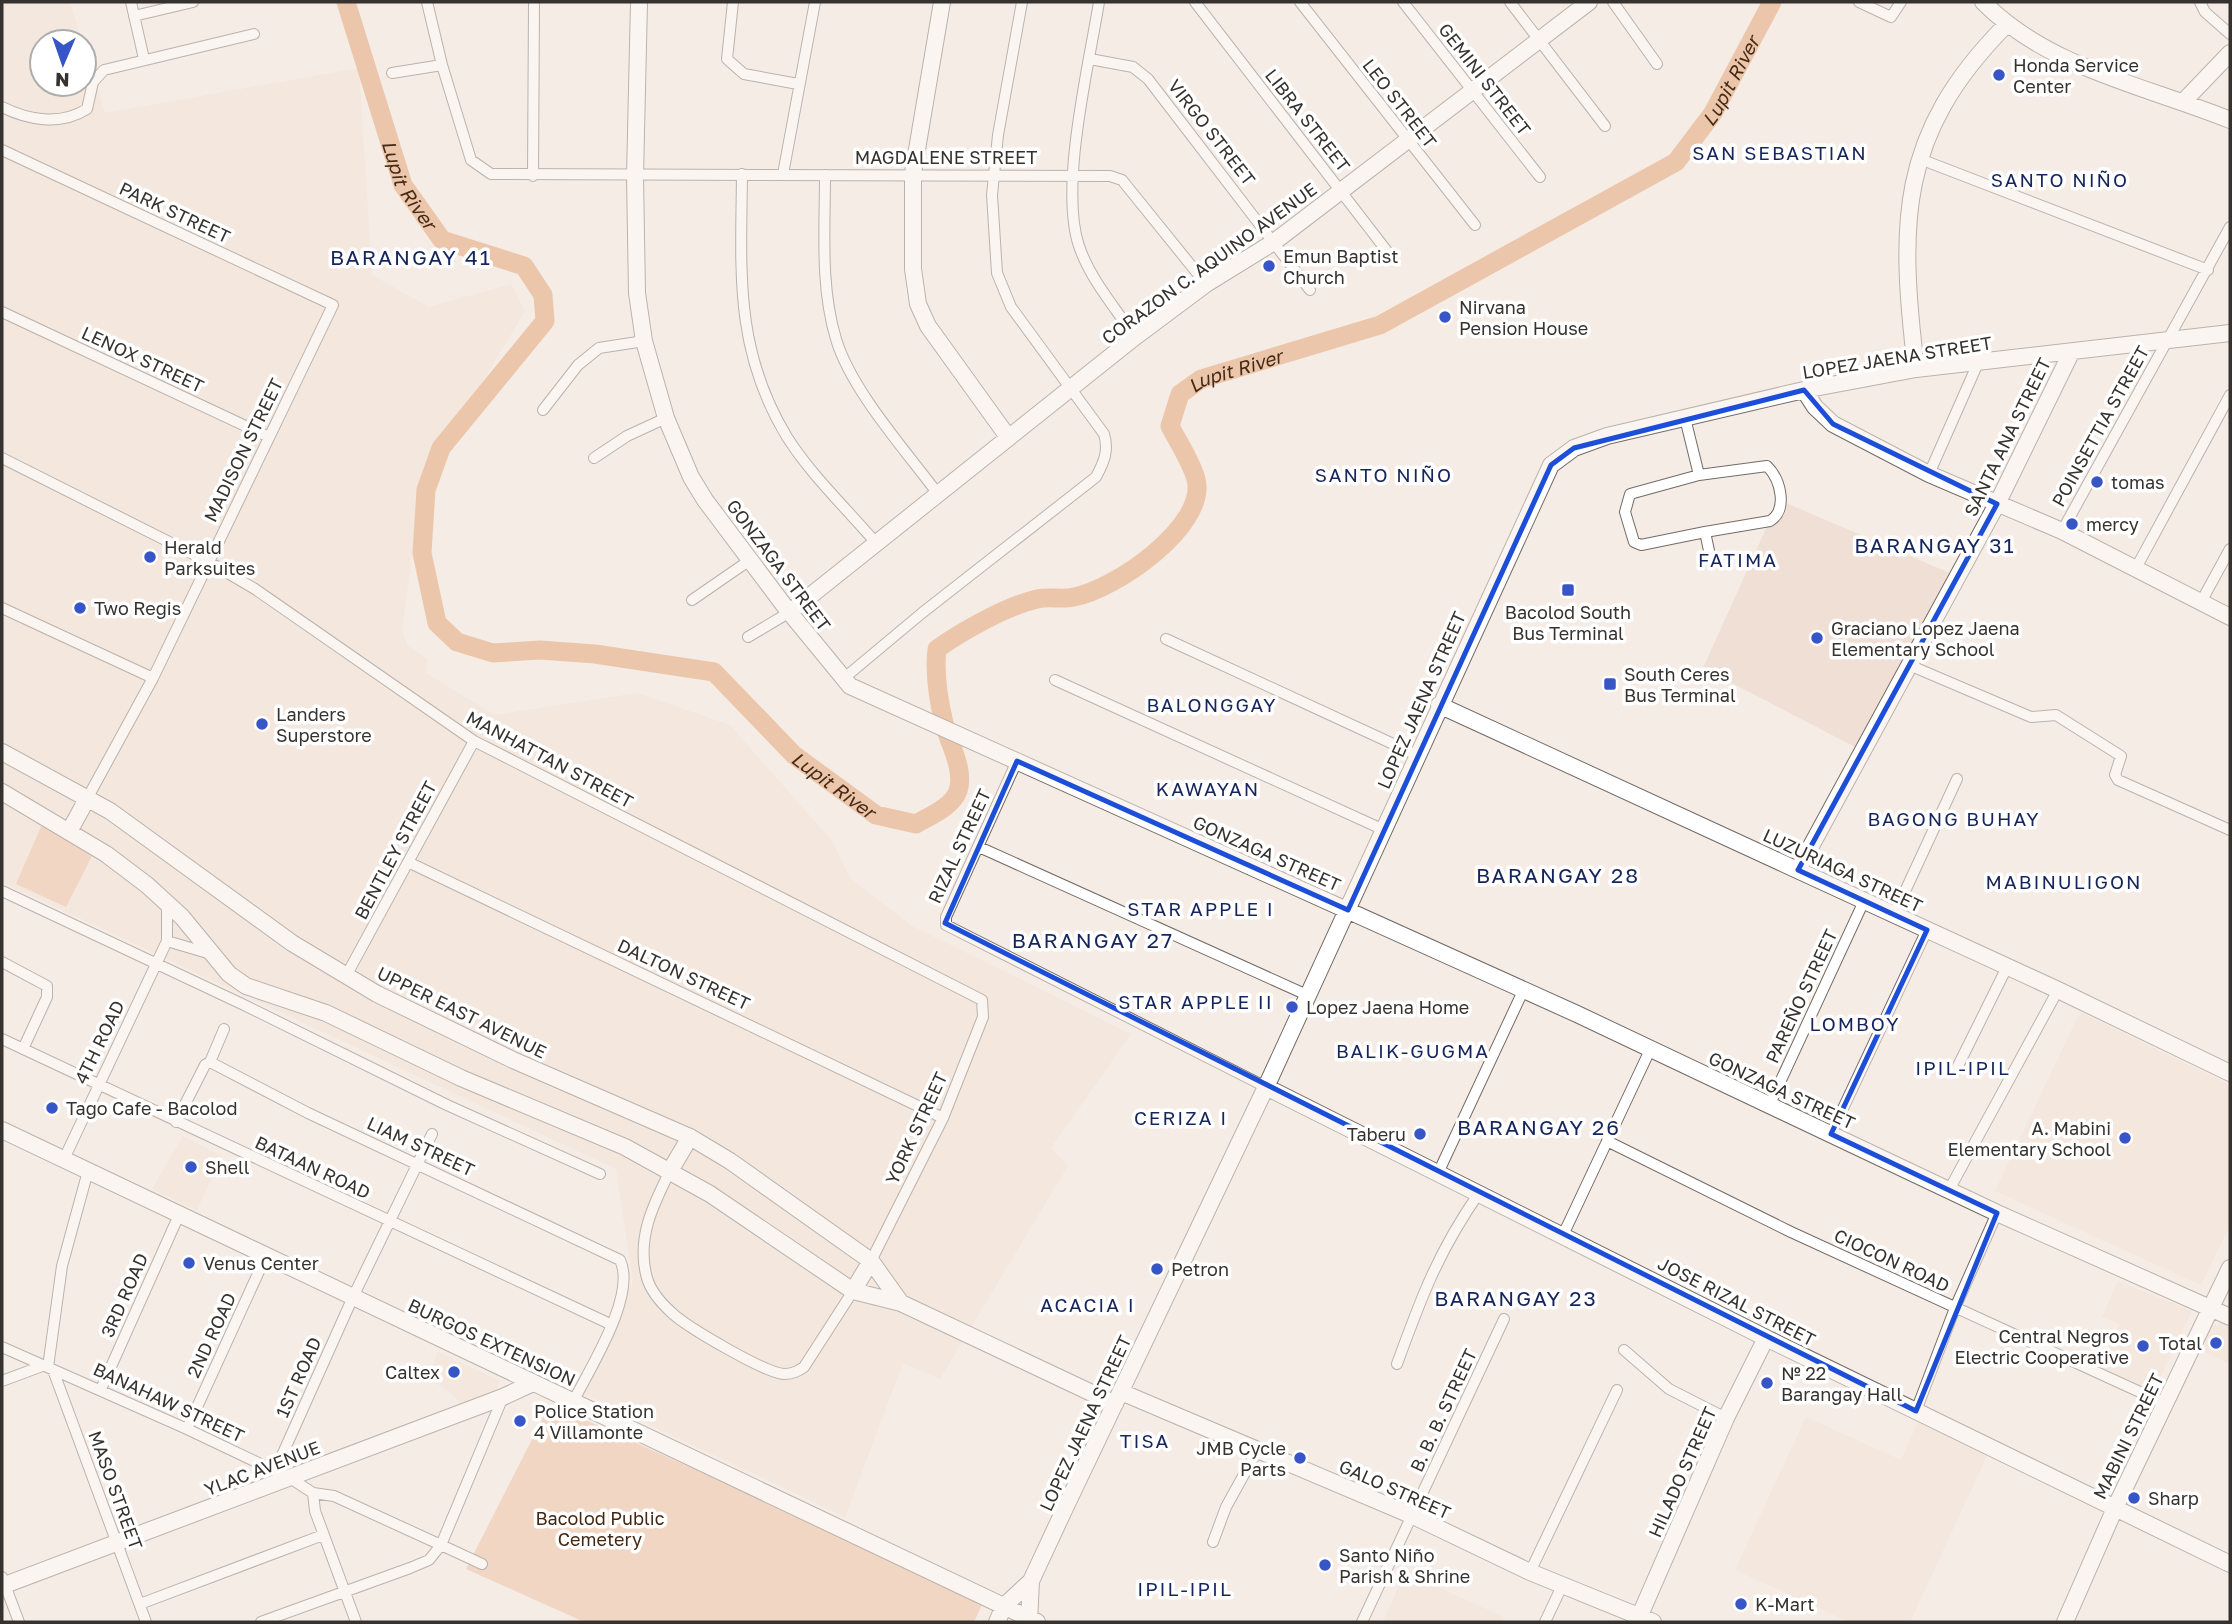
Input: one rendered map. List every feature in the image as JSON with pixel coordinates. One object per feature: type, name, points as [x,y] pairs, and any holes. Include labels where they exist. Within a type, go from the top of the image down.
[{"type":"street","points":[[131,2],[144,59]]},
{"type":"street","points":[[134,16],[193,2]]},
{"type":"street","name":"MAGDALENE STREET","points":[[427,2],[442,65],[471,160],[491,174],[1098,175],[1122,180],[1206,284]]},
{"type":"street","points":[[533,176],[534,2]]},
{"type":"street","name":"GONZAGA STREET","points":[[639,2],[635,176],[637,293],[644,341],[666,418],[691,477],[750,560],[843,679],[869,696],[1348,910],[1997,1213],[2230,1317]]},
{"type":"street","points":[[733,2],[727,60],[744,74],[798,84]]},
{"type":"street","points":[[783,174],[815,2]]},
{"type":"street","points":[[942,2],[913,173],[913,268],[918,304],[943,349],[1007,438]]},
{"type":"street","points":[[843,679],[922,613],[1096,477],[1108,446],[1097,422],[1011,307],[1001,289],[993,228],[995,174],[998,135],[1022,2]]},
{"type":"street","points":[[1099,2],[1074,176],[1079,245],[1093,275],[1135,337]]},
{"type":"street","name":"LIBRA STREET","points":[[1195,2],[1393,259]]},
{"type":"street","name":"LEO STREET","points":[[1300,2],[1475,225]]},
{"type":"street","name":"GEMINI STREET","points":[[1404,2],[1540,177]]},
{"type":"street","points":[[1510,2],[1605,126]]},
{"type":"street","name":"CORAZON C. AQUINO AVENUE","points":[[790,612],[1007,438],[1072,390],[1135,337],[1206,284],[1274,242],[1589,2]]},
{"type":"street","points":[[1614,2],[1657,64]]},
{"type":"street","points":[[1859,2],[1891,17],[1901,2]]},
{"type":"street","points":[[1983,2],[2026,40],[2062,57],[2230,120]]},
{"type":"street","points":[[2200,2],[2205,12],[2230,34]]},
{"type":"street","points":[[1916,369],[1906,285],[1906,231],[1914,179],[1936,116],[1956,81],[2006,25]]},
{"type":"street","points":[[2,107],[35,120],[79,114],[87,109],[97,75],[112,67],[254,34]]},
{"type":"street","points":[[2184,101],[2230,53]]},
{"type":"street","name":"VIRGO STREET","points":[[1090,59],[1133,67],[1148,79],[1310,290]]},
{"type":"street","points":[[392,73],[442,65]]},
{"type":"street","name":"PARK STREET","points":[[2,150],[332,305]]},
{"type":"street","points":[[1920,159],[2208,270]]},
{"type":"street","points":[[742,174],[741,290],[746,336],[761,384],[788,437],[876,543]]},
{"type":"street","points":[[825,175],[825,286],[836,341],[863,392],[938,494]]},
{"type":"street","name":"POINSETTIA STREET","points":[[2062,531],[2230,227]]},
{"type":"street","name":"MADISON STREET","points":[[88,797],[153,678],[332,305]]},
{"type":"street","name":"LENOX STREET","points":[[2,312],[269,437]]},
{"type":"street","name":"LOPEZ JAENA STREET","points":[[997,1622],[1004,1606],[1031,1581],[1266,1087],[1551,465],[1590,442],[1804,390],[1916,369],[2071,353],[2168,338],[2228,337]]},
{"type":"street","points":[[543,410],[578,365],[599,348],[644,341]]},
{"type":"street","name":"SANTA ANA STREET","points":[[1798,870],[1997,504],[2071,353]]},
{"type":"street","points":[[1929,474],[1978,363]]},
{"type":"street","points":[[1804,390],[1815,407],[1833,424],[1929,474],[2062,531],[2230,618]]},
{"type":"street","points":[[2136,568],[2230,395]]},
{"type":"street","points":[[594,458],[627,436],[666,418]]},
{"type":"street","points":[[1685,418],[1699,475]]},
{"type":"street","name":"MANHATTAN STREET","points":[[2,458],[209,562],[286,608],[474,741],[978,996],[985,1005]]},
{"type":"street","points":[[1767,466],[1773,472],[1782,508],[1779,516],[1770,521],[1641,545],[1634,541],[1625,512],[1630,494],[1699,475],[1767,466]]},
{"type":"street","points":[[1705,533],[1711,560]]},
{"type":"street","points":[[2201,602],[2230,549]]},
{"type":"street","points":[[692,600],[750,560]]},
{"type":"street","points":[[2,608],[153,678]]},
{"type":"street","points":[[748,637],[790,612]]},
{"type":"street","points":[[1166,639],[1417,755]]},
{"type":"street","points":[[1909,665],[2031,717],[2056,715],[2121,756],[2115,775],[2118,780],[2230,830]]},
{"type":"street","points":[[1055,680],[1384,830]]},
{"type":"street","name":"LUZURIAGA STREET","points":[[1439,705],[2058,990],[2230,1073]]},
{"type":"street","name":"BENTLEY STREET","points":[[346,976],[474,741]]},
{"type":"street","name":"UPPER EAST AVENUE","points":[[2,752],[88,797],[186,863],[292,943],[346,976],[416,1014],[513,1060],[690,1136],[730,1161],[871,1261],[901,1303]]},
{"type":"street","name":"RIZAL STREET","points":[[1017,761],[946,917],[946,925],[1266,1087]]},
{"type":"street","points":[[1895,915],[1957,779]]},
{"type":"street","name":"UPPER EAST AVENUE","points":[[2,792],[70,830],[106,854],[167,902],[229,974],[246,986],[336,1018],[461,1078],[591,1132],[670,1171],[853,1291],[901,1303],[1118,1398]]},
{"type":"street","points":[[70,830],[88,797]]},
{"type":"street","points":[[979,847],[1307,995]]},
{"type":"street","name":"DALTON STREET","points":[[408,862],[943,1118]]},
{"type":"street","points":[[2,891],[447,1105],[600,1174]]},
{"type":"street","name":"PAREÑO STREET","points":[[1769,1105],[1864,901]]},
{"type":"street","name":"4TH ROAD","points":[[64,1159],[167,941],[167,902]]},
{"type":"street","points":[[1831,1134],[1927,930]]},
{"type":"street","points":[[167,941],[211,954]]},
{"type":"street","points":[[2,962],[44,982],[48,990],[23,1049]]},
{"type":"street","points":[[1955,1072],[2007,967]]},
{"type":"street","points":[[1949,1190],[2058,990]]},
{"type":"street","points":[[1438,1171],[1523,991]]},
{"type":"street","name":"YORK STREET","points":[[871,1261],[943,1118],[983,1017],[985,1005]]},
{"type":"street","points":[[176,1122],[205,1065],[210,1062],[224,1029]]},
{"type":"street","name":"BATAAN ROAD","points":[[2,1039],[610,1324]]},
{"type":"street","points":[[1563,1235],[1650,1050]]},
{"type":"street","name":"LIAM STREET","points":[[210,1062],[308,1113],[620,1260],[625,1270],[625,1286],[610,1324]]},
{"type":"street","name":"JOSE RIZAL STREET","points":[[1266,1087],[1766,1338],[2116,1506],[2230,1564]]},
{"type":"street","name":"BURGOS EXTENSION","points":[[2,1132],[64,1159],[1032,1621]]},
{"type":"street","name":"1ST ROAD","points":[[283,1474],[353,1297],[432,1134]]},
{"type":"street","points":[[690,1136],[670,1171],[647,1223],[643,1263],[654,1295],[686,1324],[773,1372],[795,1373],[804,1367],[871,1261]]},
{"type":"street","name":"CIOCON ROAD","points":[[1607,1141],[1791,1232],[2166,1404]]},
{"type":"street","points":[[2,1381],[49,1368],[62,1266],[88,1171]]},
{"type":"street","points":[[1397,1364],[1431,1272],[1449,1237],[1479,1193]]},
{"type":"street","points":[[1916,1411],[1955,1308],[1997,1213]]},
{"type":"street","name":"3RD ROAD","points":[[101,1389],[179,1215]]},
{"type":"street","name":"2ND ROAD","points":[[187,1429],[266,1256]]},
{"type":"street","name":"MABINI STREET","points":[[2064,1622],[2116,1506],[2230,1268]]},
{"type":"street","name":"B. B. B. STREET","points":[[1362,1622],[1504,1319]]},
{"type":"street","points":[[573,1402],[610,1324]]},
{"type":"street","name":"HILADO STREET","points":[[1643,1620],[1726,1418],[1766,1338]]},
{"type":"street","name":"BANAHAW STREET","points":[[2,1347],[101,1389],[283,1474],[313,1493],[334,1496],[482,1564]]},
{"type":"street","points":[[1624,1350],[1669,1390],[1726,1418]]},
{"type":"street","name":"MASO STREET","points":[[49,1368],[146,1622]]},
{"type":"street","name":"YLAC AVENUE","points":[[3,1582],[117,1542],[283,1474],[503,1397],[533,1382]]},
{"type":"street","points":[[1530,1572],[1617,1390]]},
{"type":"street","points":[[261,1622],[429,1560],[442,1545],[503,1397]]},
{"type":"street","name":"GALO STREET","points":[[1118,1398],[1258,1449],[1643,1620]]},
{"type":"street","points":[[1213,1542],[1226,1507],[1258,1449]]},
{"type":"street","points":[[313,1493],[312,1502],[356,1622]]},
{"type":"street","points":[[140,1604],[323,1535]]},
{"type":"street","name":"LOPEZ JAENA STREET","points":[[1031,1581],[1032,1621]]},
{"type":"street","points":[[3,1582],[19,1622]]},
{"type":"street","points":[[1545,1622],[1563,1586]]},
{"type":"highlighted area","points":[[1804,390],[1833,424],[1997,504],[1798,870],[1927,930],[1831,1134],[1997,1213],[1916,1411],[945,923],[1017,761],[1348,910],[1551,465],[1574,448]]},
{"type":"shaded area","points":[[2,2],[70,2],[78,28],[28,28],[28,98],[98,98],[98,91],[105,113],[359,68],[372,275],[429,307],[511,284],[525,311],[482,383],[437,446],[421,490],[402,629],[407,645],[428,659],[426,673],[494,715],[638,693],[730,725],[832,841],[850,878],[912,926],[1131,1034],[1051,1148],[1068,1166],[940,1379],[903,1363],[845,1517],[580,1392],[633,1281],[616,1169],[2,882]]},
{"type":"shaded area","name":"Graciano Lopez Jaena Elementary School","points":[[1779,500],[1952,574],[1859,749],[1703,668]]},
{"type":"shaded area","name":"A. Mabini Elementary School","points":[[2080,1012],[2230,1085],[2230,1225],[2201,1285],[1995,1191]]},
{"type":"shaded area","name":"Shell","points":[[183,1136],[222,1156],[197,1210],[152,1189]]},
{"type":"shaded area","name":"Central Negros Electric Cooperative","points":[[2118,1281],[2192,1311],[2153,1393],[2100,1368],[2120,1324],[2102,1317]]},
{"type":"shaded area","points":[[2220,1322],[2230,1327],[2230,1364],[2201,1351],[2213,1325],[2218,1327]]},
{"type":"shaded area","name":"Caltex","points":[[438,1352],[499,1380],[497,1393],[463,1405],[451,1393],[433,1381],[426,1380]]},
{"type":"shaded area","points":[[1806,1417],[1901,1460],[1918,1422],[1988,1454],[1910,1622],[1849,1622],[1735,1570]]},
{"type":"shaded area","points":[[1405,1572],[1504,1617],[1501,1622],[1383,1622]]},
{"type":"green space","points":[[43,822],[93,854],[66,907],[16,884]]},
{"type":"green space","name":"Bacolod Public Cemetery","points":[[550,1404],[984,1600],[974,1622],[584,1622],[466,1569]]},
{"type":"waterway","name":"Lupit River","points":[[346,2],[403,185],[442,240],[524,266],[543,295],[545,321],[441,448],[426,490],[422,553],[437,623],[457,642],[493,653],[540,650],[595,654],[714,672],[794,755],[876,815],[916,824],[951,802],[960,783],[958,765],[938,695],[937,649],[972,627],[1025,602],[1042,598],[1074,597],[1112,582],[1154,553],[1173,535],[1188,516],[1196,497],[1194,472],[1170,426],[1180,394],[1201,379],[1380,325],[1676,162],[1713,113],[1772,2]]},
{"type":"place","name":"Honda Service Center","points":[[1999,75]]},
{"type":"place","name":"Emun Baptist Church","points":[[1269,266]]},
{"type":"place","name":"Nirvana Pension House","points":[[1445,317]]},
{"type":"place","name":"tomas","points":[[2097,482]]},
{"type":"place","name":"mercy","points":[[2072,524]]},
{"type":"place","name":"Herald Parksuites","points":[[150,557]]},
{"type":"place","name":"Bacolod South Bus Terminal","points":[[1568,590]]},
{"type":"place","name":"Two Regis","points":[[80,608]]},
{"type":"place","name":"Graciano Lopez Jaena Elementary School","points":[[1817,638]]},
{"type":"place","name":"South Ceres Bus Terminal","points":[[1610,684]]},
{"type":"place","name":"Landers Superstore","points":[[262,724]]},
{"type":"place","name":"Lopez Jaena Home","points":[[1292,1007]]},
{"type":"place","name":"Tago Cafe - Bacolod","points":[[52,1108]]},
{"type":"place","name":"Taberu","points":[[1420,1134]]},
{"type":"place","name":"A. Mabini Elementary School","points":[[2125,1138]]},
{"type":"place","name":"Shell","points":[[191,1167]]},
{"type":"place","name":"Venus Center","points":[[189,1263]]},
{"type":"place","name":"Petron","points":[[1157,1269]]},
{"type":"place","name":"Total","points":[[2216,1343]]},
{"type":"place","name":"Central Negros Electric Cooperative","points":[[2143,1346]]},
{"type":"place","name":"Caltex","points":[[454,1372]]},
{"type":"place","name":"№ 22 Barangay Hall","points":[[1767,1383]]},
{"type":"place","name":"Police Station 4 Villamonte","points":[[520,1421]]},
{"type":"place","name":"JMB Cycle Parts","points":[[1300,1458]]},
{"type":"place","name":"Sharp","points":[[2134,1498]]},
{"type":"place","name":"Santo Niño Parish & Shrine","points":[[1325,1565]]},
{"type":"place","name":"K-Mart","points":[[1741,1604]]},
{"type":"district","name":"SAN SEBASTIAN","points":[[1780,152]]},
{"type":"district","name":"SANTO NIÑO","points":[[2060,179]]},
{"type":"district","name":"BARANGAY 41","points":[[411,257]]},
{"type":"district","name":"SANTO NIÑO","points":[[1384,474]]},
{"type":"district","name":"BARANGAY 31","points":[[1935,545]]},
{"type":"district","name":"FATIMA","points":[[1738,559]]},
{"type":"district","name":"BALONGGAY","points":[[1212,704]]},
{"type":"district","name":"KAWAYAN","points":[[1208,788]]},
{"type":"district","name":"BAGONG BUHAY","points":[[1954,818]]},
{"type":"district","name":"BARANGAY 28","points":[[1558,875]]},
{"type":"district","name":"MABINULIGON","points":[[2064,881]]},
{"type":"district","name":"STAR APPLE I","points":[[1201,908]]},
{"type":"district","name":"BARANGAY 27","points":[[1093,940]]},
{"type":"district","name":"STAR APPLE II","points":[[1196,1001]]},
{"type":"district","name":"LOMBOY","points":[[1855,1023]]},
{"type":"district","name":"BALIK-GUGMA","points":[[1413,1050]]},
{"type":"district","name":"IPIL-IPIL","points":[[1963,1067]]},
{"type":"district","name":"CERIZA I","points":[[1181,1117]]},
{"type":"district","name":"BARANGAY 26","points":[[1539,1127]]},
{"type":"district","name":"BARANGAY 23","points":[[1516,1298]]},
{"type":"district","name":"ACACIA I","points":[[1088,1304]]},
{"type":"district","name":"TISA","points":[[1145,1440]]},
{"type":"district","name":"IPIL-IPIL","points":[[1185,1588]]}]
